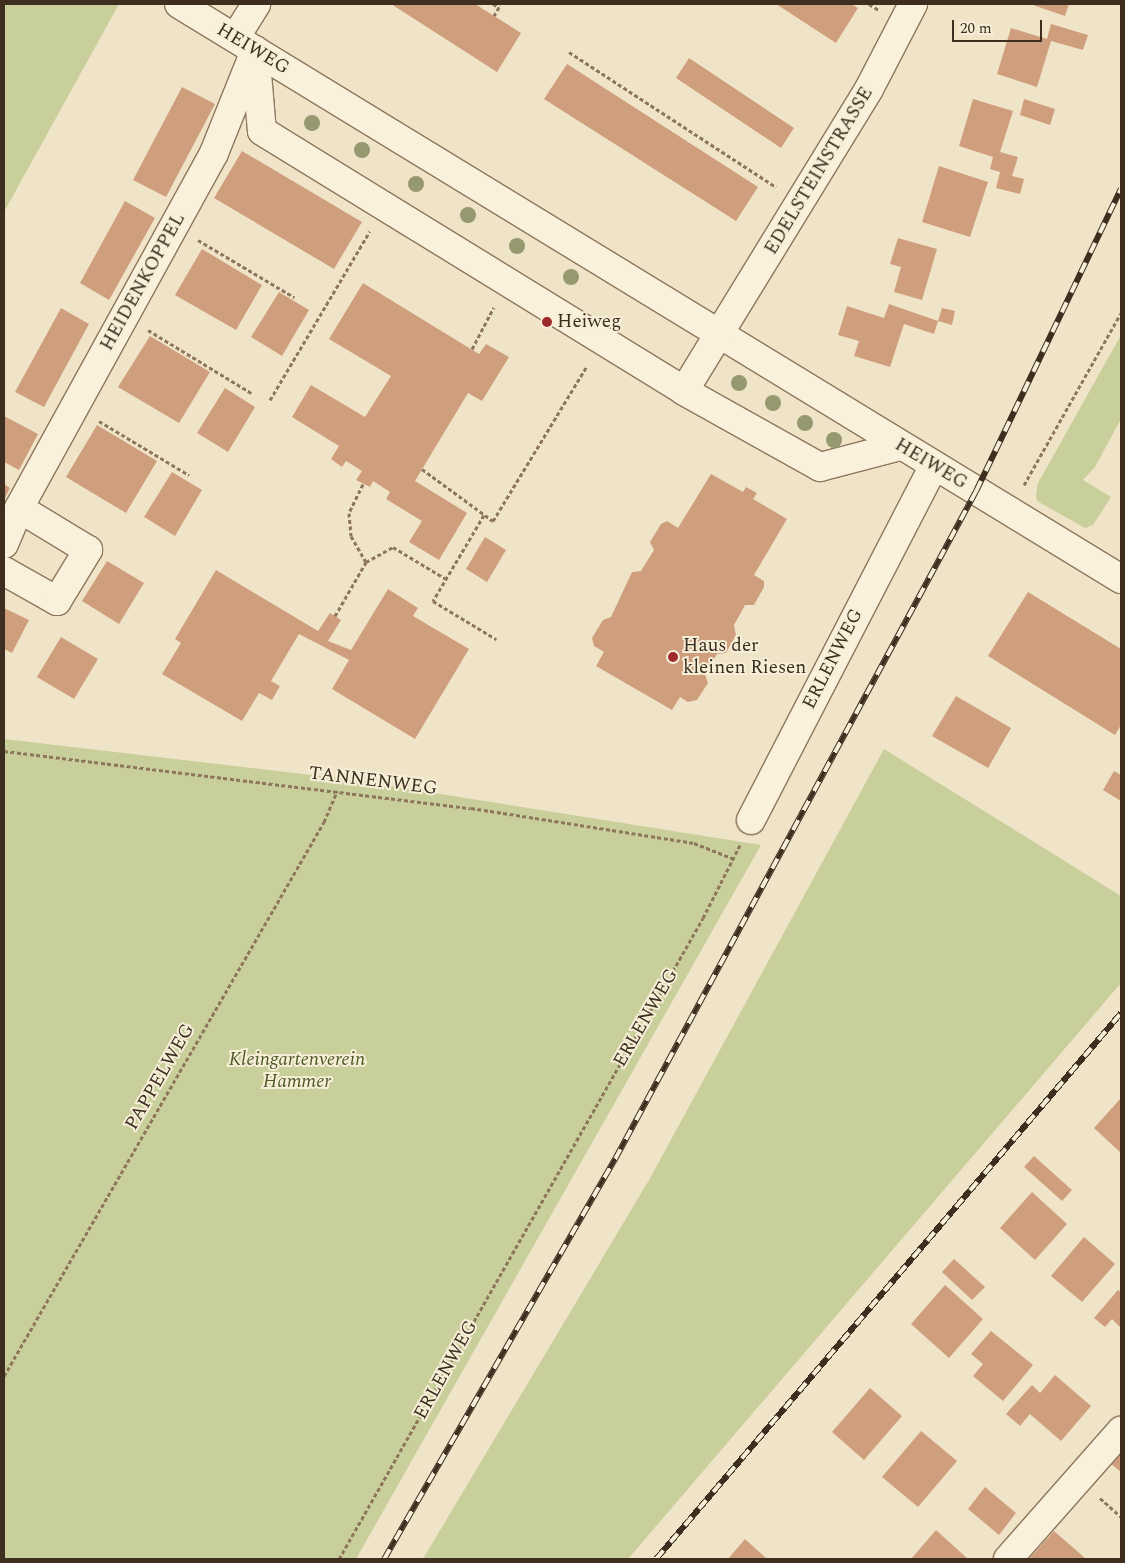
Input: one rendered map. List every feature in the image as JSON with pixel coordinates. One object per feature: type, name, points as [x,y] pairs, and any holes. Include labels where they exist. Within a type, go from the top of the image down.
[{"type":"street","name":"HEIWEG","points":[[179,4],[719,336],[1121,579]]},
{"type":"street","name":"HEIDENKOPPEL","points":[[4,544],[19,508],[214,153],[256,4]]},
{"type":"street","name":"EDELSTEINSTRASSE","points":[[684,391],[868,89],[913,4]]},
{"type":"street","points":[[245,44],[262,131],[602,342],[684,391],[820,467],[900,446]]},
{"type":"street","name":"ERLENWEG","points":[[751,820],[934,466]]},
{"type":"street","points":[[4,571],[57,601],[88,550],[19,508]]},
{"type":"street","points":[[1008,1559],[1121,1431]]},
{"type":"path","points":[[493,4],[499,7],[494,16]]},
{"type":"path","points":[[569,52],[800,202]]},
{"type":"path","points":[[270,400],[384,207]]},
{"type":"path","points":[[174,226],[294,297]]},
{"type":"path","points":[[472,349],[507,283]]},
{"type":"path","points":[[1008,511],[1121,313]]},
{"type":"path","points":[[124,315],[253,394]]},
{"type":"path","points":[[422,469],[493,521],[602,342]]},
{"type":"path","points":[[74,406],[189,475]]},
{"type":"path","points":[[363,484],[349,514],[351,536],[366,562]]},
{"type":"path","points":[[484,515],[433,601],[496,638]]},
{"type":"path","points":[[335,616],[366,562],[393,547],[446,579]]},
{"type":"path","name":"TANNENWEG","points":[[4,751],[337,791],[609,828],[694,843],[734,859]]},
{"type":"path","name":"PAPPELWEG","points":[[4,1376],[324,822],[337,791]]},
{"type":"path","name":"ERLENWEG","points":[[339,1559],[734,859],[751,820]]},
{"type":"green space","points":[[4,4],[119,4],[4,212]]},
{"type":"green space","points":[[1121,335],[1121,419],[1095,467],[1083,480],[1111,497],[1093,525],[1085,528],[1037,501],[1038,483]]},
{"type":"green space","name":"Kleingartenverein Hammer","points":[[4,739],[346,779],[761,845],[356,1559],[4,1559]]},
{"type":"green space","points":[[884,749],[1121,896],[1121,983],[628,1559],[423,1559],[649,1180]]},
{"type":"building","points":[[391,4],[475,4],[521,33],[497,72]]},
{"type":"building","points":[[776,4],[851,4],[858,8],[836,43]]},
{"type":"building","points":[[1030,4],[1069,4],[1065,16]]},
{"type":"building","points":[[1051,24],[1088,35],[1083,50],[1051,41],[1037,87],[997,74],[1011,28],[1047,39]]},
{"type":"building","points":[[689,58],[794,128],[781,148],[676,78]]},
{"type":"building","points":[[567,64],[758,187],[736,221],[544,99]]},
{"type":"building","points":[[182,87],[215,104],[166,197],[133,180]]},
{"type":"building","points":[[973,99],[1013,111],[1000,152],[1018,157],[1012,176],[1024,179],[1020,194],[996,188],[1000,172],[990,169],[993,157],[959,146]]},
{"type":"building","points":[[1024,99],[1055,109],[1050,125],[1020,115]]},
{"type":"building","points":[[242,151],[362,222],[334,269],[214,198]]},
{"type":"building","points":[[939,166],[988,182],[970,237],[922,222]]},
{"type":"building","points":[[125,201],[155,218],[109,300],[80,283]]},
{"type":"building","points":[[898,238],[937,249],[922,300],[894,292],[901,267],[890,264]]},
{"type":"building","points":[[202,249],[262,285],[236,330],[175,295]]},
{"type":"building","points":[[363,283],[479,354],[486,344],[509,357],[482,401],[468,393],[415,481],[467,513],[439,560],[409,542],[422,521],[386,499],[390,492],[373,481],[370,487],[356,480],[362,471],[346,461],[342,467],[331,459],[339,446],[292,417],[311,385],[365,417],[391,376],[329,339]]},
{"type":"building","points":[[279,292],[309,310],[282,356],[251,337]]},
{"type":"building","points":[[889,304],[938,321],[934,334],[904,324],[890,367],[854,356],[859,341],[838,335],[847,306],[884,318]]},
{"type":"building","points":[[61,308],[89,324],[44,407],[15,392]]},
{"type":"building","points":[[942,308],[955,311],[952,325],[938,321]]},
{"type":"building","points":[[150,336],[210,372],[179,423],[118,387]]},
{"type":"building","points":[[225,388],[255,407],[228,452],[197,433]]},
{"type":"building","points":[[4,416],[38,434],[19,470],[4,462]]},
{"type":"building","points":[[97,425],[157,461],[126,513],[66,477]]},
{"type":"building","points":[[172,472],[202,490],[175,536],[144,517]]},
{"type":"building","points":[[711,474],[743,492],[746,487],[757,493],[753,499],[787,519],[754,575],[764,581],[764,587],[754,605],[745,605],[734,625],[736,635],[726,653],[717,654],[705,674],[708,683],[697,700],[688,702],[680,697],[672,710],[596,666],[604,652],[594,646],[592,638],[603,620],[611,617],[632,572],[641,571],[654,550],[650,542],[661,524],[667,521],[678,528]]},
{"type":"building","points":[[4,484],[10,488],[4,500]]},
{"type":"building","points":[[485,537],[506,550],[487,582],[466,569]]},
{"type":"building","points":[[107,561],[144,583],[119,624],[82,601]]},
{"type":"building","points":[[216,570],[318,631],[330,613],[341,620],[328,641],[351,650],[388,589],[418,608],[413,616],[469,649],[415,739],[332,689],[349,660],[299,634],[271,681],[280,686],[272,700],[259,693],[242,721],[162,674],[181,643],[175,639]]},
{"type":"building","points":[[1028,592],[1121,649],[1121,725],[1115,735],[988,656]]},
{"type":"building","points":[[4,608],[29,620],[12,653],[4,649]]},
{"type":"building","points":[[61,637],[98,659],[74,699],[37,677]]},
{"type":"building","points":[[956,696],[1011,728],[988,768],[932,736]]},
{"type":"building","points":[[1114,771],[1121,775],[1121,801],[1103,790]]},
{"type":"building","points":[[1121,1098],[1121,1153],[1094,1128]]},
{"type":"building","points":[[1034,1156],[1072,1190],[1062,1201],[1024,1167]]},
{"type":"building","points":[[1032,1192],[1067,1224],[1035,1260],[1000,1228]]},
{"type":"building","points":[[1084,1237],[1115,1264],[1082,1302],[1051,1276]]},
{"type":"building","points":[[954,1259],[985,1287],[972,1300],[942,1272]]},
{"type":"building","points":[[945,1285],[983,1319],[949,1358],[911,1324]]},
{"type":"building","points":[[1118,1290],[1121,1292],[1121,1328],[1112,1319],[1105,1327],[1094,1318]]},
{"type":"building","points":[[991,1331],[1033,1365],[1003,1401],[973,1376],[983,1364],[971,1354]]},
{"type":"building","points":[[1055,1375],[1091,1406],[1061,1441],[1030,1414],[1020,1426],[1006,1414],[1032,1385],[1040,1393]]},
{"type":"building","points":[[870,1388],[902,1416],[864,1460],[832,1432]]},
{"type":"building","points":[[921,1431],[957,1461],[918,1507],[882,1477]]},
{"type":"building","points":[[1121,1449],[1121,1472],[1110,1463]]},
{"type":"building","points":[[985,1487],[1016,1513],[999,1535],[968,1509]]},
{"type":"building","points":[[936,1530],[968,1559],[911,1559]]},
{"type":"building","points":[[1054,1531],[1077,1551],[1086,1559],[1029,1559]]},
{"type":"building","points":[[745,1539],[767,1559],[728,1559]]},
{"type":"railway","points":[[384,1559],[615,1159],[976,491],[1121,189]]},
{"type":"railway","points":[[656,1559],[1121,1013]]},
{"type":"place","name":"Heiweg","points":[[547,322]]},
{"type":"place","name":"Haus der kleinen Riesen","points":[[673,657]]}]
